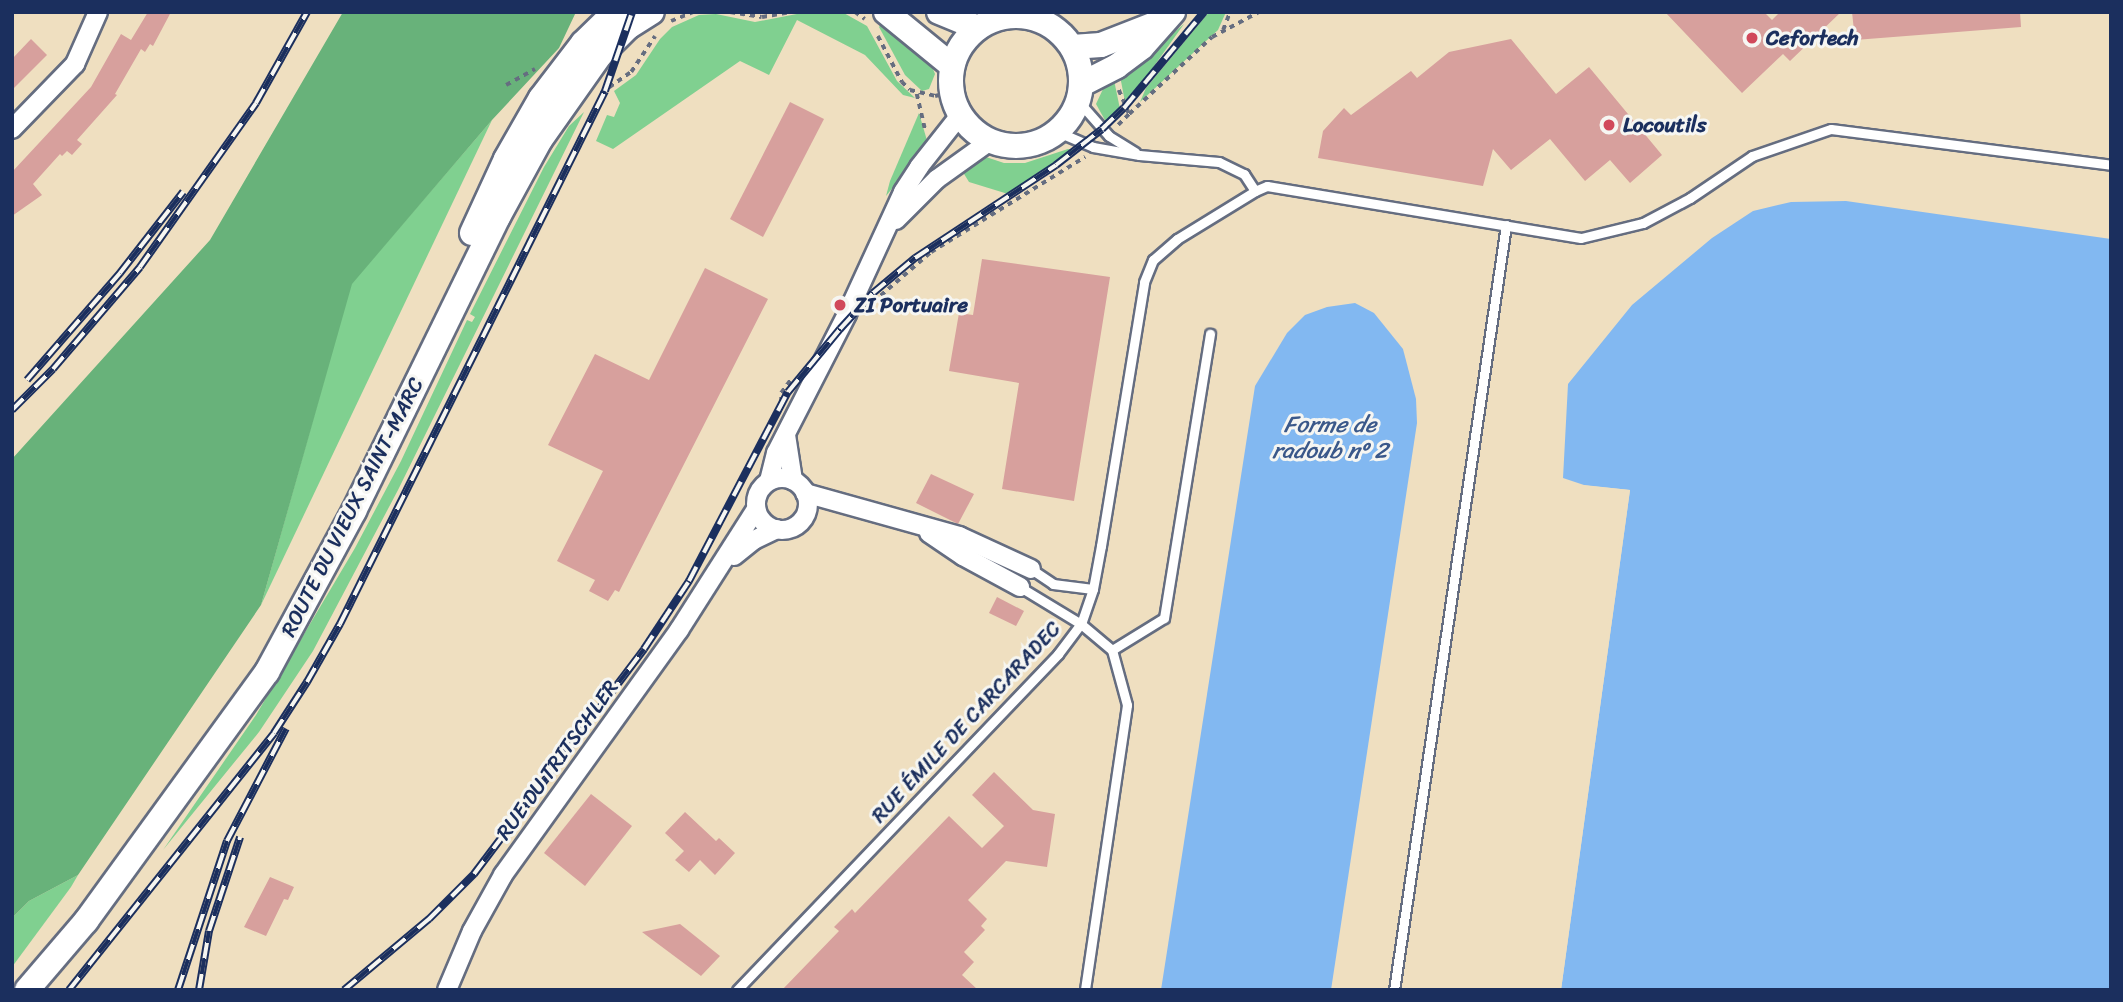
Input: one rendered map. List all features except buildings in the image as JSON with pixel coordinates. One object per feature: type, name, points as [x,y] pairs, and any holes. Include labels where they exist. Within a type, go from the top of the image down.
[{"type":"main road","name":"ROUTE DU VIEUX SAINT-MARC","points":[[15,990],[143,826],[251,665],[344,499],[520,133],[569,60],[615,12]]},
{"type":"main road","name":"ROUTE DU VIEUX SAINT-MARC","points":[[27,990],[86,921],[267,671],[354,511],[498,218],[540,140],[600,55],[628,27],[652,12]]},
{"type":"main road","points":[[939,12],[978,28]]},
{"type":"main road","points":[[1080,93],[1080,65],[1072,47],[1061,33],[1029,16],[1011,15],[978,28],[966,38],[952,66],[956,104],[968,126],[990,141],[1025,146],[1058,132],[1080,93],[1133,55],[1170,15]]},
{"type":"main road","points":[[1072,47],[1101,45],[1126,38],[1170,15]]},
{"type":"main road","points":[[876,21],[952,66]]},
{"type":"street","points":[[12,129],[75,64],[98,12]]},
{"type":"street","points":[[786,435],[807,511],[802,519],[791,527],[777,529],[761,520],[756,509],[757,496],[769,481],[775,453],[919,167],[956,104]]},
{"type":"street","points":[[887,230],[937,179],[990,141]]},
{"type":"street","points":[[769,481],[781,478],[849,508],[959,536],[1031,569]]},
{"type":"street","points":[[802,519],[849,508]]},
{"type":"street","name":"RUE DU TRITSCHLER","points":[[447,990],[472,931],[503,875],[721,567],[756,509]]},
{"type":"street","points":[[923,528],[963,556],[1020,587]]},
{"type":"street","name":"RUE DU TRITSCHLER","points":[[721,567],[754,540],[777,529]]},
{"type":"lane","points":[[1080,93],[1109,136],[1139,155]]},
{"type":"lane","points":[[1058,132],[1093,147],[1139,155],[1219,162],[1244,174],[1255,191],[1267,187],[1581,238],[1643,223],[1690,198],[1752,156],[1832,129],[2111,165]]},
{"type":"lane","name":"RUE ÉMILE DE CARCARADEC","points":[[737,990],[1058,654],[1081,624],[1093,589],[1148,271],[1153,260],[1177,239],[1255,191]]},
{"type":"lane","points":[[1394,990],[1506,225]]},
{"type":"lane","points":[[1112,650],[1164,618],[1210,334]]},
{"type":"lane","points":[[1031,569],[1053,584],[1093,589]]},
{"type":"lane","points":[[1020,587],[1081,624],[1112,650],[1127,705],[1085,990]]},
{"type":"path","points":[[730,12],[762,17],[791,12]]},
{"type":"path","points":[[855,12],[876,21],[902,82],[910,90],[956,104]]},
{"type":"path","points":[[1223,30],[1230,12]]},
{"type":"path","points":[[506,85],[541,65]]},
{"type":"path","points":[[1109,136],[1129,114]]},
{"type":"path","points":[[884,290],[931,252],[1083,159],[1093,147]]},
{"type":"green space","points":[[343,12],[576,12],[559,48],[492,120],[352,284],[261,605],[78,875],[29,901],[12,918],[12,459],[210,240]]},
{"type":"green space","points":[[807,12],[842,12],[867,26],[897,81],[915,98],[903,95],[865,55],[797,20],[769,75],[740,61],[613,149],[596,141],[607,115],[614,117],[620,103],[614,91],[636,75],[660,39],[672,27],[699,15],[716,14],[755,22]]},
{"type":"green space","points":[[1209,12],[1226,12],[1218,30],[1140,102],[1146,88]]},
{"type":"green space","points":[[882,23],[931,64],[935,74],[929,89],[922,91],[905,75],[879,27]]},
{"type":"green space","points":[[1184,24],[1147,76],[1125,102],[1120,76]]},
{"type":"green space","points":[[1114,80],[1120,109],[1106,122],[1096,104],[1103,89]]},
{"type":"green space","points":[[584,112],[398,490],[313,651],[259,732],[163,850],[256,715],[355,548],[401,461],[467,320],[472,322],[475,317],[470,314],[544,167],[569,126]]},
{"type":"green space","points":[[919,113],[928,144],[886,196],[890,181]]},
{"type":"green space","points":[[492,120],[261,605],[351,284]]},
{"type":"green space","points":[[1068,149],[1075,150],[1008,194],[969,182],[961,169],[983,156],[1004,163],[1025,163]]},
{"type":"green space","points":[[78,875],[12,967],[12,918],[29,901]]},
{"type":"water","points":[[1846,201],[2111,239],[2111,990],[1561,990],[1630,490],[1584,485],[1563,478],[1568,384],[1632,305],[1712,238],[1753,211],[1791,202]]},
{"type":"water","name":"Forme de radoub nº 2","points":[[1355,303],[1374,313],[1403,349],[1416,399],[1417,423],[1331,990],[1161,990],[1255,386],[1287,333],[1305,315],[1327,307]]},
{"type":"pier","points":[[1571,484],[1630,490],[1561,990],[1557,990],[1626,493],[1584,489]]},
{"type":"railway","points":[[12,410],[53,369],[140,267],[256,103],[307,12]]},
{"type":"railway","points":[[69,990],[274,733],[307,682],[340,624],[605,91],[632,12]]},
{"type":"railway","points":[[344,990],[429,919],[474,874],[644,649],[689,581],[788,392],[840,329],[873,293],[915,258],[1056,165],[1102,129],[1124,108],[1204,12]]},
{"type":"railway","points":[[27,380],[120,273],[183,192]]},
{"type":"railway","points":[[178,990],[227,841],[286,728]]},
{"type":"railway","points":[[199,990],[209,931],[240,837]]},
{"type":"place","name":"Cefortech","points":[[1752,38]]},
{"type":"place","name":"Locoutils","points":[[1609,125]]},
{"type":"place","name":"ZI Portuaire","points":[[840,305]]}]
